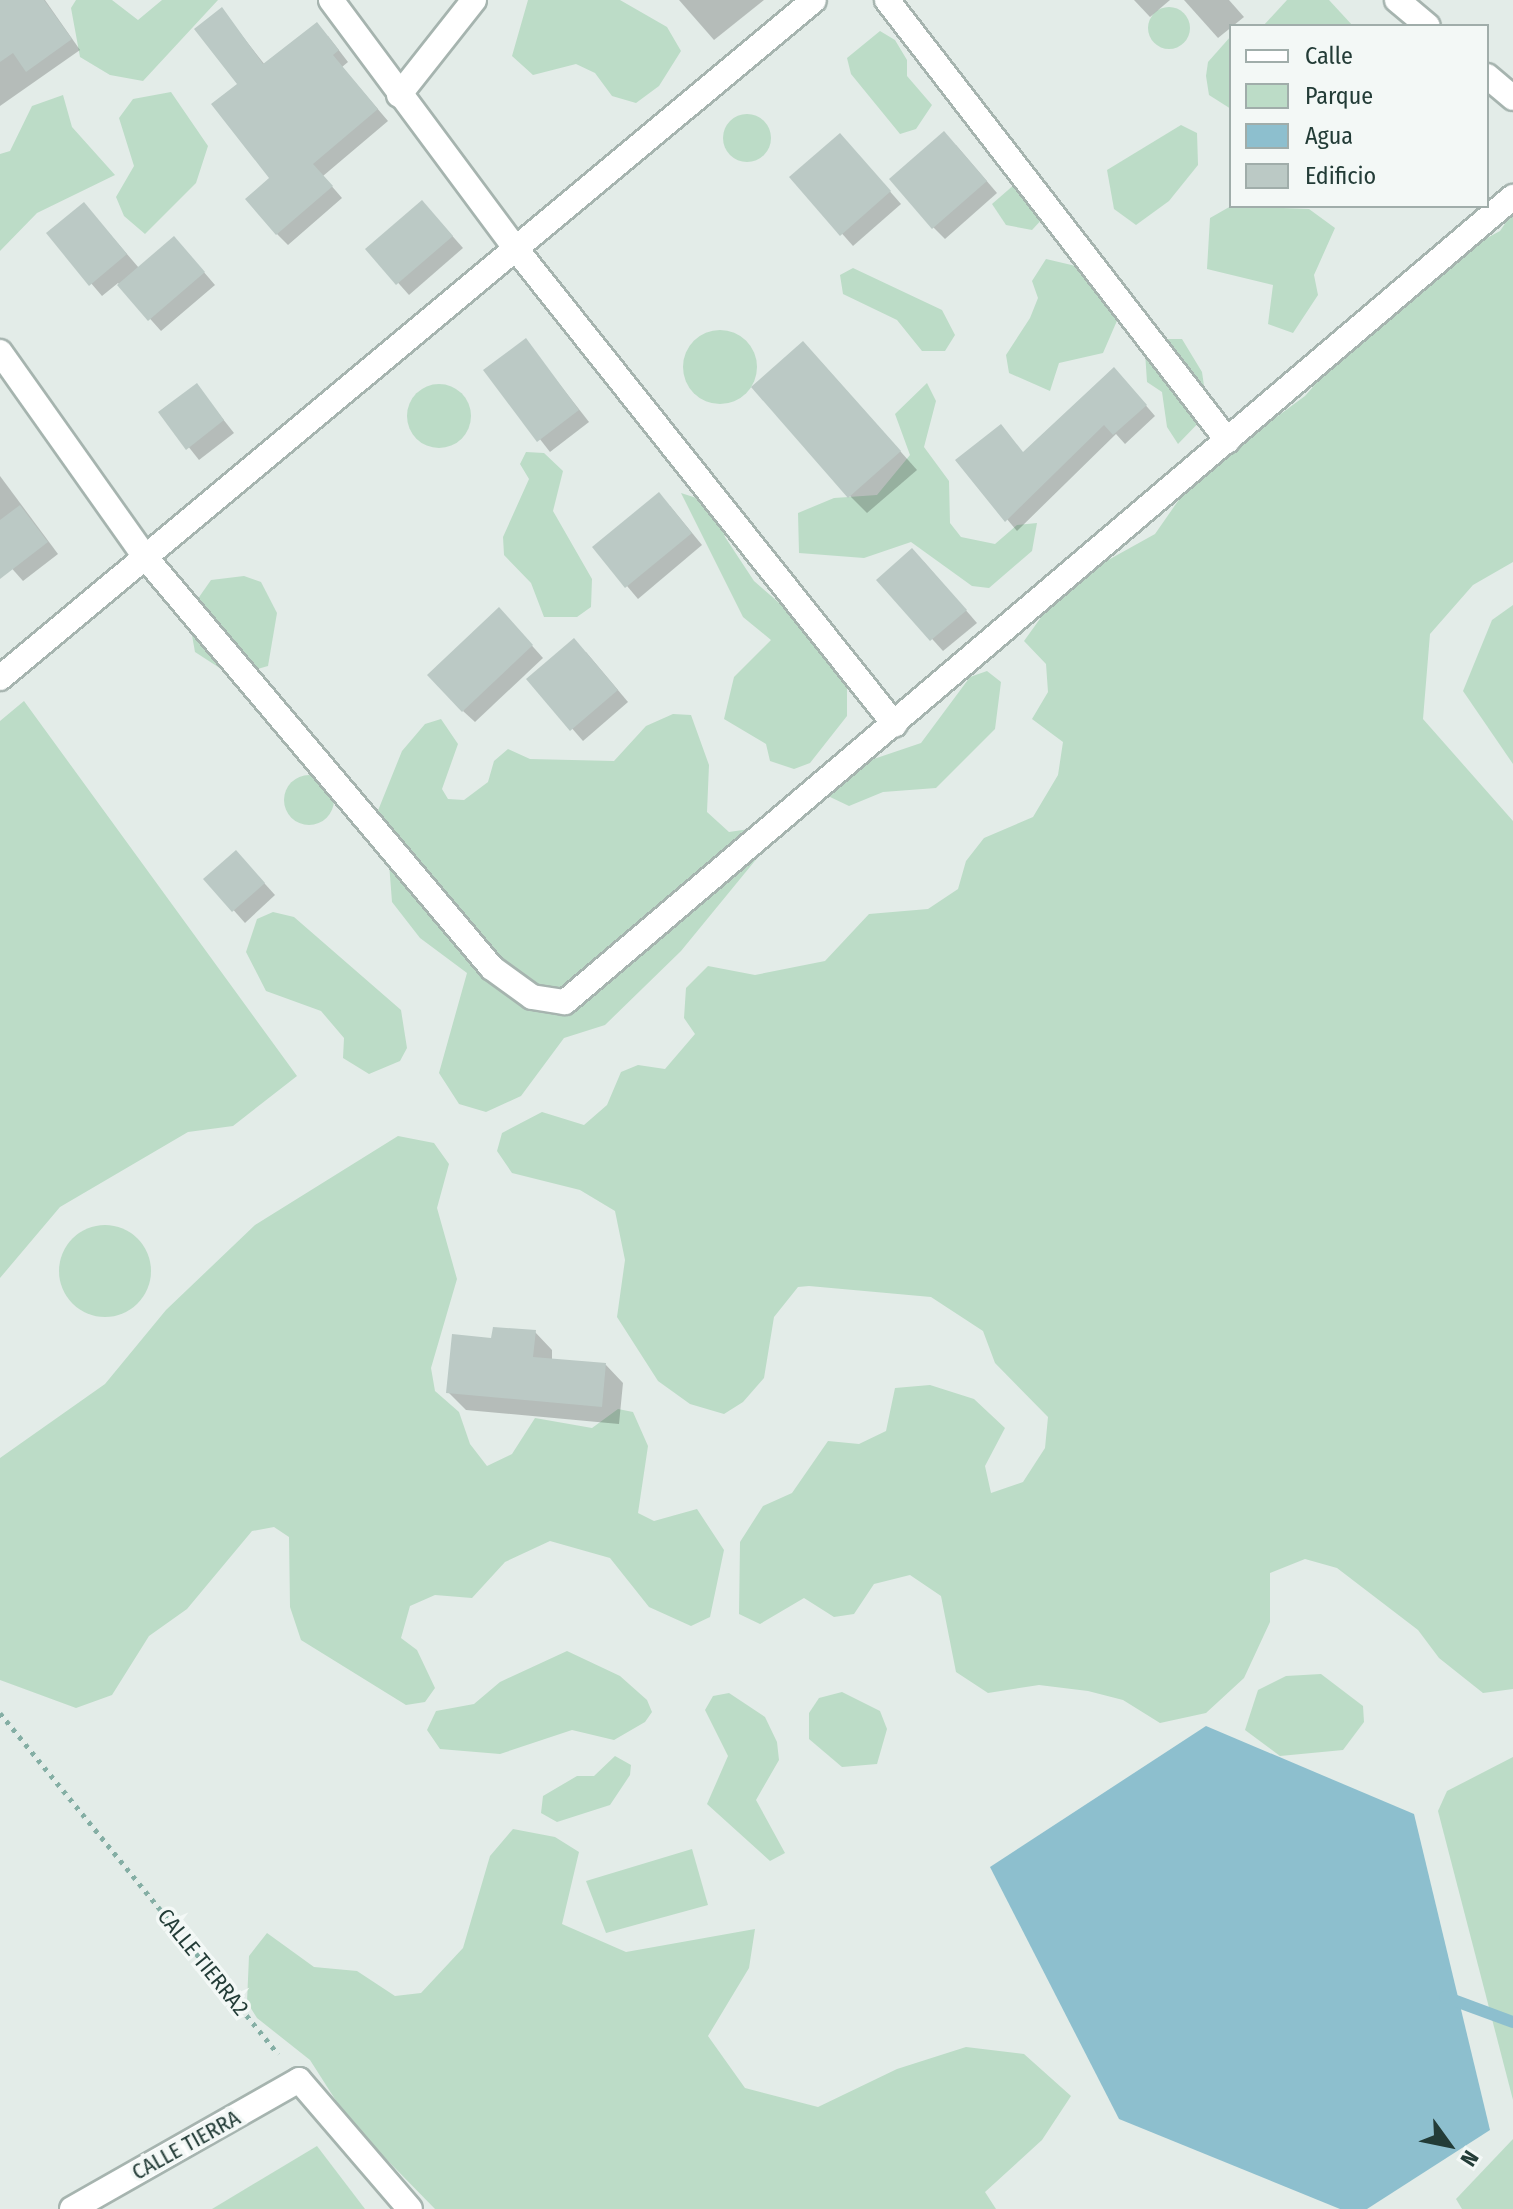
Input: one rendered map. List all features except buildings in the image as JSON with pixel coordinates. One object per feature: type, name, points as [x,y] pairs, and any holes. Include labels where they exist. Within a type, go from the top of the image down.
[{"type":"street","points":[[331,0],[516,249],[895,725]]},
{"type":"street","points":[[399,95],[474,0]]},
{"type":"street","points":[[0,678],[814,0]]},
{"type":"street","points":[[887,0],[1228,441]]},
{"type":"street","points":[[1397,0],[1426,24]]},
{"type":"street","points":[[1489,78],[1513,98]]},
{"type":"street","points":[[0,352],[146,558],[492,968],[532,997],[565,1002],[895,725],[1513,197]]},
{"type":"street","points":[[299,2080],[410,2209]]},
{"type":"street","name":"CALLE TIERRA","points":[[72,2209],[299,2080]]},
{"type":"path","name":"CALLE TIERRA2","points":[[0,1713],[299,2080]]},
{"type":"green space","points":[[76,0],[112,0],[138,20],[162,0],[218,0],[143,81],[110,75],[80,57],[71,8]]},
{"type":"green space","points":[[528,0],[620,0],[667,27],[681,51],[659,86],[636,103],[612,96],[595,73],[576,64],[533,75],[512,56]]},
{"type":"green space","points":[[1287,0],[1329,0],[1351,24],[1265,24]]},
{"type":"green space","points":[[1169,7],[1184,13],[1190,28],[1184,43],[1169,49],[1154,43],[1148,28],[1154,13]]},
{"type":"green space","points":[[880,31],[895,40],[907,60],[907,76],[932,105],[916,129],[900,134],[851,74],[847,58]]},
{"type":"green space","points":[[1229,38],[1229,108],[1209,95],[1206,76],[1208,62]]},
{"type":"green space","points":[[171,92],[208,146],[196,183],[145,234],[124,216],[116,197],[134,166],[119,118],[133,99]]},
{"type":"green space","points":[[63,95],[72,127],[115,175],[37,213],[0,251],[0,154],[10,151],[32,106]]},
{"type":"green space","points":[[747,114],[764,121],[771,138],[764,155],[747,162],[730,155],[723,138],[730,121]]},
{"type":"green space","points":[[1181,125],[1197,133],[1198,165],[1169,201],[1136,225],[1114,209],[1107,170]]},
{"type":"green space","points":[[1015,184],[1045,216],[1032,230],[1006,225],[992,204]]},
{"type":"green space","points":[[1229,207],[1309,209],[1335,228],[1314,275],[1318,295],[1293,333],[1268,324],[1273,285],[1207,269],[1210,218]]},
{"type":"green space","points":[[1513,212],[1513,562],[1473,585],[1430,634],[1423,719],[1513,821],[1513,1689],[1483,1693],[1439,1658],[1418,1630],[1337,1568],[1305,1559],[1270,1573],[1270,1622],[1244,1678],[1206,1713],[1160,1723],[1123,1700],[1088,1691],[1039,1685],[988,1693],[956,1672],[941,1596],[910,1575],[874,1584],[854,1614],[834,1617],[804,1598],[760,1624],[739,1614],[740,1542],[763,1506],[792,1493],[828,1441],[859,1444],[886,1431],[895,1388],[930,1385],[974,1399],[1005,1428],[985,1466],[991,1493],[1023,1482],[1045,1448],[1048,1417],[995,1363],[983,1331],[931,1297],[809,1286],[798,1287],[774,1317],[764,1378],[743,1402],[724,1414],[690,1404],[658,1381],[617,1317],[625,1260],[615,1211],[580,1190],[512,1173],[497,1151],[502,1133],[542,1112],[584,1125],[607,1105],[621,1072],[638,1065],[665,1069],[695,1034],[684,1018],[686,988],[708,966],[755,975],[825,961],[869,914],[928,909],[958,889],[966,861],[984,838],[1033,817],[1058,775],[1063,742],[1032,719],[1048,692],[1046,664],[1024,641],[1065,584],[1155,534],[1194,478],[1305,396],[1340,356],[1461,252],[1500,231]]},
{"type":"green space","points":[[1046,259],[1080,267],[1126,300],[1103,353],[1059,363],[1050,391],[1009,373],[1006,355],[1030,318],[1038,298],[1032,281]]},
{"type":"green space","points":[[853,268],[942,310],[955,335],[945,351],[922,351],[897,320],[843,294],[840,275]]},
{"type":"green space","points":[[720,330],[741,336],[751,346],[757,367],[751,388],[741,398],[720,404],[699,398],[689,388],[683,367],[689,346],[699,336]]},
{"type":"green space","points":[[1156,339],[1182,339],[1202,372],[1208,413],[1178,444],[1167,427],[1162,392],[1147,382],[1145,352]]},
{"type":"green space","points":[[927,383],[936,401],[924,447],[949,481],[950,523],[961,537],[995,544],[1017,525],[1037,523],[1032,551],[989,588],[972,586],[911,542],[864,558],[799,553],[798,513],[834,498],[877,495],[910,455],[895,414]]},
{"type":"green space","points":[[433,384],[445,384],[462,393],[469,404],[469,428],[462,439],[445,448],[433,448],[421,443],[412,434],[407,422],[407,410],[412,398],[421,389]]},
{"type":"green space","points":[[526,452],[544,453],[563,471],[553,511],[592,579],[591,607],[577,617],[544,617],[531,583],[504,555],[503,537],[529,479],[520,464]]},
{"type":"green space","points":[[681,493],[715,504],[725,537],[754,581],[809,629],[847,684],[847,716],[810,763],[794,769],[770,761],[766,744],[724,719],[734,677],[771,640],[743,617]]},
{"type":"green space","points":[[244,576],[261,582],[277,613],[268,666],[232,676],[195,652],[188,613],[211,580]]},
{"type":"green space","points":[[1513,605],[1513,764],[1463,691],[1492,620]]},
{"type":"green space","points":[[987,671],[1001,682],[995,729],[936,788],[883,792],[849,806],[828,796],[859,764],[921,743],[970,677]]},
{"type":"green space","points":[[24,701],[297,1076],[233,1126],[188,1132],[60,1207],[0,1278],[0,721]]},
{"type":"green space","points":[[673,714],[691,715],[709,765],[707,812],[729,832],[756,828],[768,845],[681,951],[605,1025],[564,1038],[521,1096],[486,1112],[459,1104],[439,1073],[467,973],[420,938],[392,902],[387,837],[377,813],[402,751],[425,724],[441,719],[458,744],[442,789],[448,799],[464,800],[488,782],[494,761],[508,749],[530,759],[614,761],[646,726]]},
{"type":"green space","points":[[309,775],[327,782],[334,800],[327,818],[309,825],[291,818],[284,800],[291,782]]},
{"type":"green space","points":[[273,912],[294,917],[401,1010],[407,1048],[400,1061],[369,1074],[343,1058],[344,1038],[321,1011],[266,991],[246,952],[257,919]]},
{"type":"green space","points":[[398,1136],[434,1143],[449,1164],[437,1208],[457,1279],[431,1368],[435,1391],[459,1412],[470,1444],[487,1466],[512,1454],[535,1418],[592,1428],[618,1409],[633,1412],[648,1446],[638,1513],[654,1521],[697,1509],[724,1550],[710,1617],[691,1626],[649,1607],[610,1558],[550,1541],[505,1562],[472,1598],[435,1595],[410,1606],[401,1638],[417,1650],[435,1688],[425,1702],[406,1705],[301,1640],[290,1607],[289,1537],[274,1527],[252,1531],[187,1609],[149,1636],[112,1695],[76,1708],[0,1680],[0,1458],[105,1384],[166,1310],[255,1225]]},
{"type":"green space","points":[[105,1225],[123,1229],[137,1239],[147,1253],[151,1271],[147,1289],[137,1303],[123,1313],[105,1317],[87,1313],[73,1303],[63,1289],[59,1271],[63,1253],[73,1239],[87,1229]]},
{"type":"green space","points":[[567,1651],[620,1676],[647,1700],[652,1712],[645,1722],[614,1740],[572,1730],[500,1754],[440,1749],[427,1730],[436,1711],[474,1704],[500,1682]]},
{"type":"green space","points":[[1321,1674],[1363,1706],[1364,1722],[1343,1750],[1280,1756],[1245,1730],[1258,1690],[1286,1676]]},
{"type":"green space","points":[[842,1692],[880,1711],[887,1729],[877,1764],[842,1767],[809,1739],[809,1713],[819,1698]]},
{"type":"green space","points":[[729,1693],[765,1717],[777,1742],[779,1760],[756,1800],[785,1853],[770,1861],[707,1804],[728,1756],[705,1710],[713,1696]]},
{"type":"green space","points":[[615,1756],[631,1765],[630,1775],[610,1805],[557,1822],[541,1813],[543,1796],[577,1776],[594,1776]]},
{"type":"green space","points":[[1513,1757],[1513,2100],[1438,1811],[1447,1791]]},
{"type":"green space","points":[[513,1829],[555,1837],[579,1852],[562,1924],[626,1952],[755,1929],[749,1968],[708,2036],[745,2088],[818,2107],[897,2069],[966,2047],[1024,2054],[1071,2096],[1042,2140],[985,2192],[996,2209],[435,2209],[349,2121],[310,2060],[257,2018],[247,2002],[249,1956],[267,1933],[314,1967],[357,1971],[395,1996],[421,1993],[463,1948],[490,1856]]},
{"type":"green space","points":[[692,1849],[708,1905],[606,1933],[586,1881]]},
{"type":"green space","points":[[1513,2139],[1513,2209],[1462,2209],[1456,2199]]},
{"type":"green space","points":[[317,2146],[365,2209],[212,2209]]},
{"type":"water","points":[[1206,1726],[1414,1814],[1490,2130],[1367,2209],[1340,2209],[1119,2119],[990,1867]]},
{"type":"waterway","points":[[1445,1997],[1513,2022]]}]
